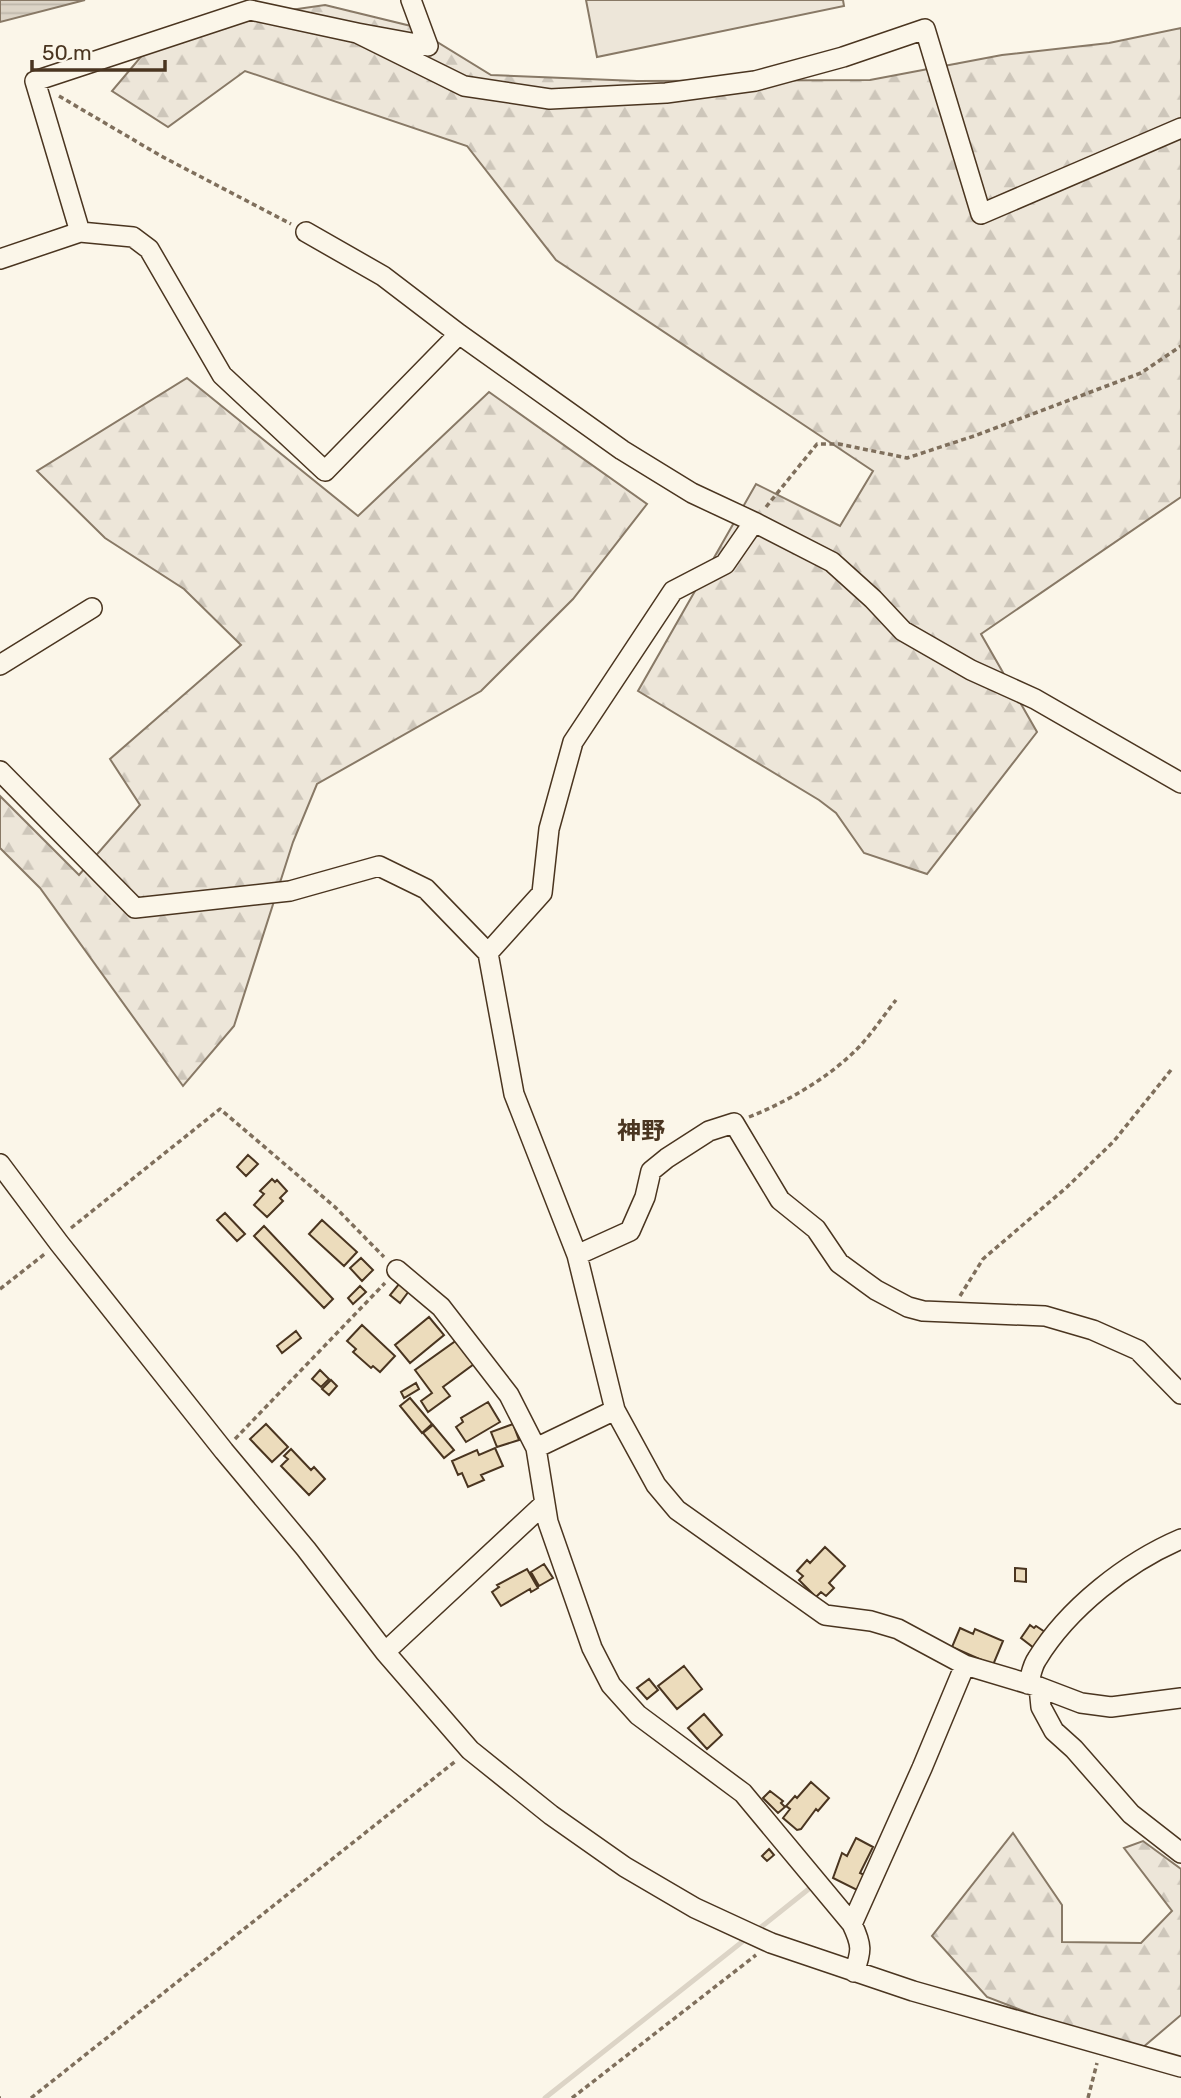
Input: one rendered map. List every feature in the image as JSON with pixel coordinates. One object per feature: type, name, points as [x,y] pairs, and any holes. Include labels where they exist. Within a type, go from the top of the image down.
[{"type":"street","points":[[80,232],[35,81],[250,10],[428,46],[411,0]]},
{"type":"street","points":[[357,33],[464,86],[550,99],[666,93],[755,81],[842,57],[925,29],[981,214],[1181,128]]},
{"type":"street","points":[[0,259],[80,232],[133,237],[149,249],[222,375],[325,471],[459,334]]},
{"type":"street","points":[[306,232],[383,276],[459,334],[622,450],[692,493],[832,562],[903,631],[971,670],[1035,699],[1181,783]]},
{"type":"street","points":[[488,953],[542,893],[549,829],[573,742],[673,591],[725,565],[754,522]]},
{"type":"street","points":[[0,665],[92,608]]},
{"type":"street","points":[[0,771],[135,908],[290,891],[379,866],[426,889],[488,953],[514,1094],[577,1255],[615,1410],[656,1485],[677,1510],[825,1615],[871,1621],[898,1629],[965,1665],[1080,1703],[1111,1707],[1181,1698]]},
{"type":"street","points":[[577,1255],[630,1231],[645,1197],[651,1171],[709,1131],[734,1123],[780,1200],[816,1229],[839,1263],[876,1290],[908,1307],[923,1311],[1045,1316],[1093,1330],[1138,1350],[1181,1394]]},
{"type":"street","points":[[0,1164],[57,1241],[224,1451],[306,1549],[385,1652],[470,1750],[551,1815],[625,1867],[695,1908],[771,1942],[854,1972],[1181,2067]]},
{"type":"street","points":[[397,1270],[441,1307],[509,1395],[536,1448],[548,1522],[592,1648],[611,1685],[638,1716],[743,1793],[852,1924],[860,1942],[860,1956],[854,1972]]},
{"type":"street","points":[[536,1448],[615,1410]]},
{"type":"street","points":[[385,1652],[544,1504]]},
{"type":"street","points":[[1181,1539],[1156,1550],[1123,1571],[1062,1626],[1035,1661],[1034,1686],[1041,1707],[1054,1731],[1074,1749],[1131,1814],[1181,1853]]},
{"type":"street","points":[[852,1924],[965,1665]]},
{"type":"path","points":[[35,81],[162,156],[306,232]]},
{"type":"path","points":[[754,522],[817,444],[839,444],[907,458],[974,436],[1141,373],[1181,346]]},
{"type":"path","points":[[734,1123],[768,1110],[837,1067],[859,1046],[896,1000]]},
{"type":"path","points":[[950,1312],[983,1259],[1067,1187],[1114,1141],[1171,1070]]},
{"type":"path","points":[[0,1289],[220,1109],[335,1207],[397,1270],[224,1451]]},
{"type":"path","points":[[31,2098],[470,1750]]},
{"type":"path","points":[[572,2098],[771,1942]]},
{"type":"path","points":[[1088,2098],[1102,2045]]},
{"type":"green space","points":[[586,0],[843,0],[844,6],[597,57]]},
{"type":"green space","points":[[325,5],[411,26],[491,75],[637,81],[870,80],[1002,55],[1109,43],[1181,28],[1181,497],[981,634],[1037,732],[927,874],[864,853],[836,813],[819,800],[638,691],[756,484],[840,526],[873,471],[556,260],[467,146],[245,71],[168,127],[112,91],[155,40],[222,20]]},
{"type":"green space","points":[[187,378],[358,516],[489,392],[647,504],[573,599],[481,691],[317,784],[293,842],[234,1026],[183,1086],[40,888],[0,848],[0,796],[79,875],[140,805],[110,759],[241,645],[184,589],[105,538],[37,471]]},
{"type":"green space","points":[[1013,1833],[1062,1905],[1062,1942],[1141,1943],[1172,1911],[1124,1848],[1143,1841],[1181,1869],[1181,2015],[1135,2054],[987,1997],[932,1936]]},
{"type":"shaded area","points":[[0,0],[85,0],[0,22]]},
{"type":"building","points":[[248,1155],[258,1164],[246,1176],[237,1167]]},
{"type":"building","points":[[272,1179],[275,1182],[277,1180],[287,1191],[280,1198],[283,1201],[267,1217],[254,1205],[264,1194],[260,1191]]},
{"type":"building","points":[[225,1213],[245,1234],[237,1241],[217,1220]]},
{"type":"building","points":[[322,1220],[357,1252],[344,1266],[309,1234]]},
{"type":"building","points":[[264,1226],[333,1299],[324,1308],[254,1236]]},
{"type":"building","points":[[361,1258],[373,1270],[362,1281],[350,1268]]},
{"type":"building","points":[[399,1284],[409,1291],[400,1303],[390,1295]]},
{"type":"building","points":[[360,1286],[366,1292],[353,1304],[348,1298]]},
{"type":"building","points":[[429,1317],[444,1335],[410,1363],[395,1345]]},
{"type":"building","points":[[362,1325],[395,1356],[380,1372],[373,1366],[371,1368],[353,1352],[356,1349],[347,1341]]},
{"type":"building","points":[[296,1331],[301,1338],[282,1353],[277,1346]]},
{"type":"building","points":[[457,1340],[474,1364],[443,1387],[450,1396],[428,1412],[421,1401],[432,1393],[415,1370]]},
{"type":"building","points":[[320,1370],[329,1379],[321,1387],[312,1379]]},
{"type":"building","points":[[331,1380],[337,1386],[329,1395],[322,1389]]},
{"type":"building","points":[[416,1383],[419,1389],[404,1398],[401,1392]]},
{"type":"building","points":[[410,1398],[432,1424],[422,1433],[400,1406]]},
{"type":"building","points":[[488,1402],[500,1422],[466,1442],[456,1427],[463,1422],[461,1418]]},
{"type":"building","points":[[266,1424],[288,1447],[272,1462],[250,1439]]},
{"type":"building","points":[[513,1424],[519,1440],[497,1447],[491,1432]]},
{"type":"building","points":[[433,1425],[454,1450],[444,1458],[423,1433]]},
{"type":"building","points":[[495,1448],[503,1466],[481,1475],[484,1480],[468,1487],[462,1473],[458,1475],[452,1461],[477,1450],[479,1455]]},
{"type":"building","points":[[291,1449],[311,1470],[314,1467],[325,1479],[309,1495],[281,1466],[288,1459],[284,1456]]},
{"type":"building","points":[[825,1547],[845,1566],[829,1583],[834,1588],[826,1596],[821,1592],[816,1597],[799,1580],[803,1576],[797,1571],[807,1560],[810,1563]]},
{"type":"building","points":[[544,1564],[553,1578],[539,1586],[531,1572]]},
{"type":"building","points":[[1015,1568],[1026,1569],[1026,1582],[1015,1581]]},
{"type":"building","points":[[527,1569],[538,1588],[531,1592],[530,1589],[501,1606],[492,1592],[499,1587],[497,1585]]},
{"type":"building","points":[[1030,1625],[1045,1632],[1034,1648],[1021,1638]]},
{"type":"building","points":[[960,1628],[973,1634],[975,1629],[1003,1641],[993,1665],[952,1647]]},
{"type":"building","points":[[684,1666],[702,1689],[677,1709],[658,1686]]},
{"type":"building","points":[[649,1679],[658,1690],[647,1699],[637,1688]]},
{"type":"building","points":[[704,1714],[722,1735],[707,1749],[688,1728]]},
{"type":"building","points":[[811,1782],[829,1798],[818,1811],[816,1809],[801,1829],[797,1830],[783,1818],[790,1809],[786,1806]]},
{"type":"building","points":[[770,1791],[783,1801],[781,1803],[785,1807],[778,1813],[763,1798]]},
{"type":"building","points":[[856,1838],[873,1847],[860,1873],[869,1877],[861,1892],[833,1878],[842,1853],[847,1856]]},
{"type":"building","points":[[769,1849],[774,1855],[767,1861],[762,1856]]},
{"type":"waterway","points":[[755,1932],[810,1888]]},
{"type":"waterway","points":[[545,2098],[747,1938]]},
{"type":"district","name":"神野","points":[[641,1131]]}]
